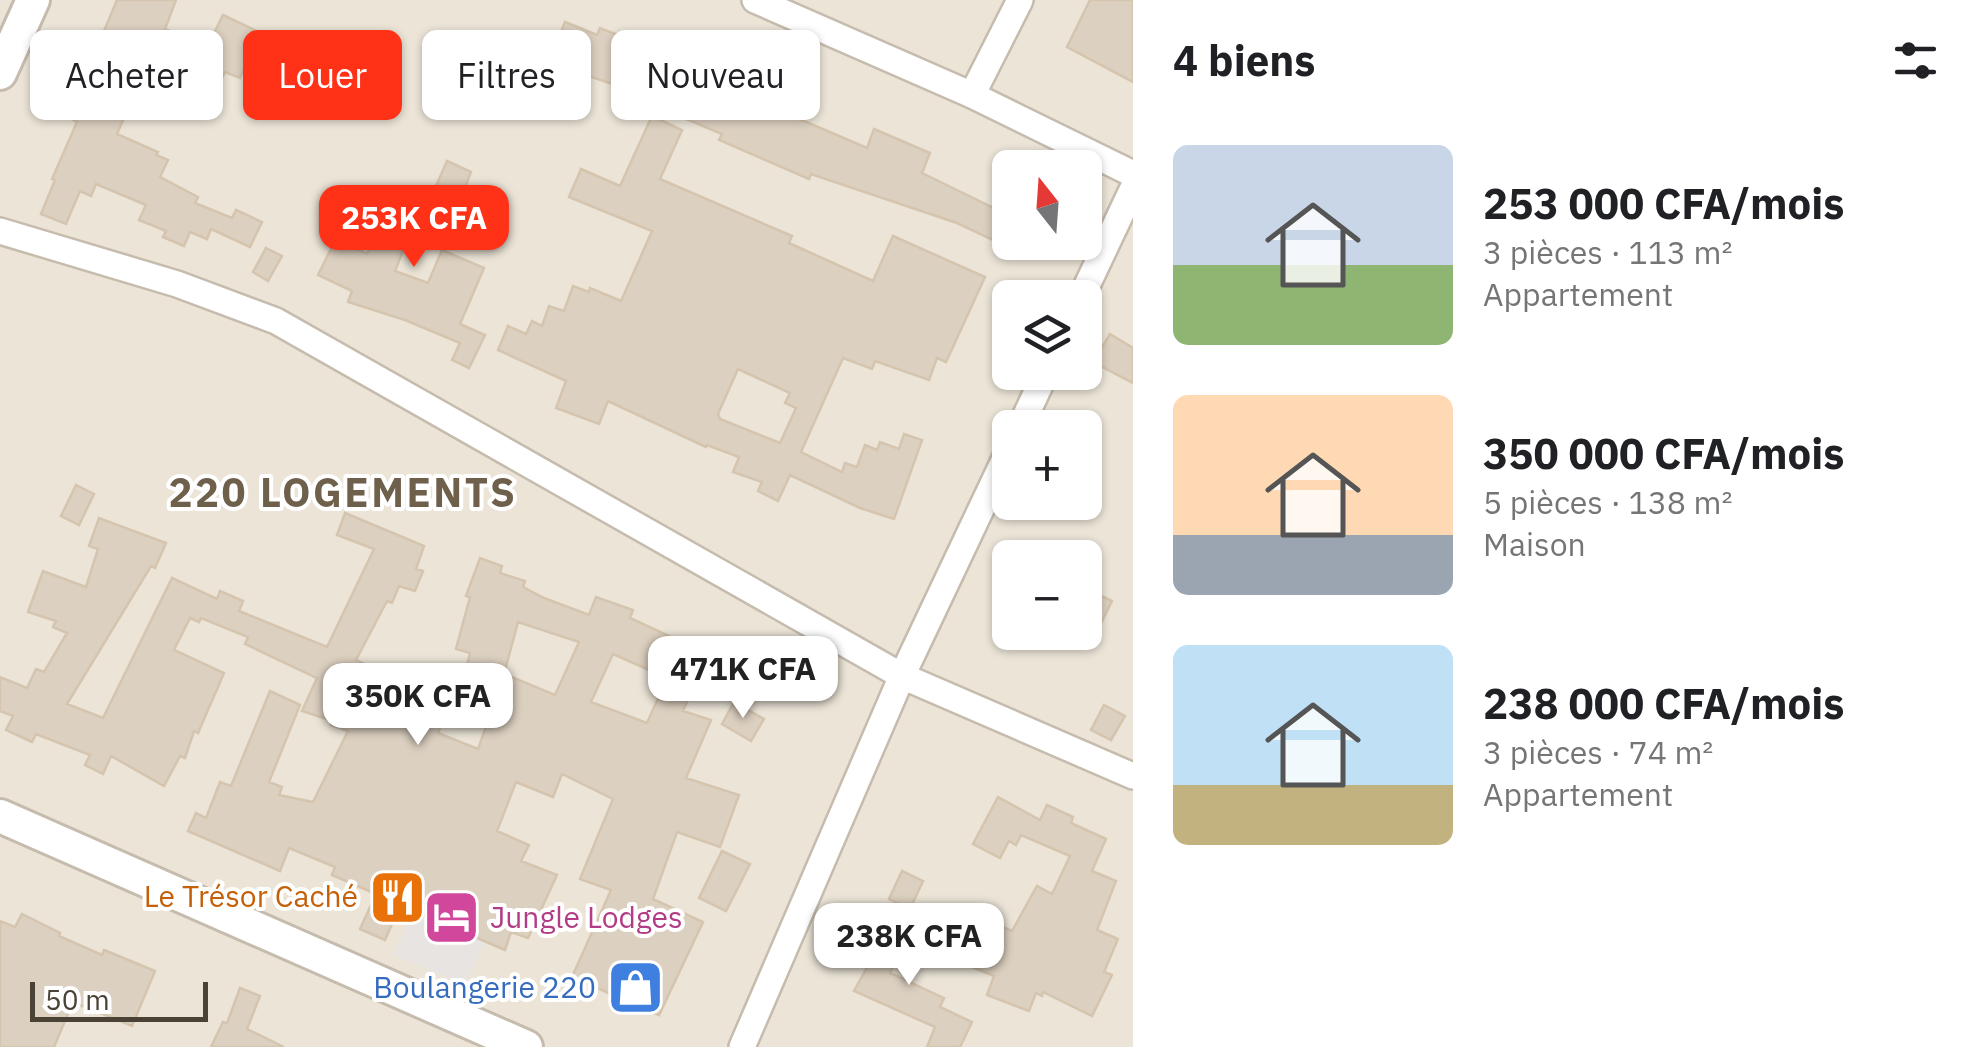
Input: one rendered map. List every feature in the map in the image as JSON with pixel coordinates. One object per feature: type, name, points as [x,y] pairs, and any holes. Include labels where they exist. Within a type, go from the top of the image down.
[{"type":"street","points":[[0,73],[33,0]]},
{"type":"street","points":[[755,0],[972,95],[1133,174]]},
{"type":"street","points":[[972,95],[1020,0]]},
{"type":"street","points":[[1090,280],[1133,188]]},
{"type":"street","points":[[0,231],[177,284],[276,321],[902,676],[1133,776]]},
{"type":"street","points":[[742,1047],[902,676],[992,486]]},
{"type":"street","points":[[0,816],[526,1047]]},
{"type":"shaded area","points":[[0,0],[1133,0],[1133,1047],[0,1047]]},
{"type":"shaded area","points":[[414,910],[485,941],[465,985],[394,955]]},
{"type":"building","points":[[117,0],[176,0],[167,30],[104,30]]},
{"type":"building","points":[[1090,0],[1133,0],[1133,82],[1067,47]]},
{"type":"building","points":[[223,15],[255,30],[243,30],[240,78],[225,72],[223,76],[223,30],[216,30]]},
{"type":"building","points":[[565,22],[585,30],[562,30]]},
{"type":"building","points":[[600,28],[611,32],[611,84],[591,77],[591,33],[597,35]]},
{"type":"building","points":[[73,120],[123,120],[117,134],[168,160],[160,177],[198,197],[195,203],[232,218],[236,210],[262,222],[250,247],[211,229],[207,239],[190,232],[184,246],[163,237],[166,231],[139,220],[146,205],[96,184],[91,196],[80,191],[66,224],[41,214],[77,122]]},
{"type":"building","points":[[650,120],[661,120],[682,130],[660,179],[792,236],[789,243],[873,281],[893,236],[985,277],[946,362],[937,358],[929,380],[875,361],[872,369],[843,358],[801,452],[842,472],[845,463],[857,467],[865,445],[877,450],[880,442],[899,449],[904,434],[922,440],[894,519],[860,508],[790,475],[778,501],[758,491],[762,482],[733,472],[739,457],[706,447],[608,401],[599,424],[556,408],[566,381],[498,350],[508,326],[526,334],[532,321],[542,326],[549,306],[564,311],[573,286],[589,292],[590,288],[621,301],[652,231],[569,197],[581,169],[620,186]],"holes":[[[738,369],[790,393],[785,403],[796,408],[780,443],[720,419],[718,414]]]},
{"type":"building","points":[[689,120],[802,120],[867,148],[874,129],[930,153],[922,173],[992,207],[992,240],[957,223],[811,174],[809,179],[719,140],[722,134]]},
{"type":"building","points":[[447,161],[471,172],[442,246],[410,233],[395,271],[428,283],[442,250],[484,268],[460,324],[485,335],[469,368],[452,360],[460,343],[348,302],[352,291],[318,275],[336,239],[367,254],[388,204],[422,218]]},
{"type":"building","points":[[266,248],[282,256],[268,281],[253,272]]},
{"type":"building","points":[[1110,334],[1133,348],[1133,383],[1102,367],[1102,347]]},
{"type":"building","points":[[76,485],[94,494],[79,525],[61,516]]},
{"type":"building","points":[[345,513],[424,546],[416,569],[423,571],[415,591],[399,586],[356,660],[402,682],[389,710],[440,727],[438,733],[478,749],[492,710],[458,703],[470,653],[456,649],[470,597],[466,596],[480,558],[502,566],[500,573],[525,581],[523,587],[544,598],[589,615],[596,597],[633,610],[630,618],[708,654],[683,711],[711,720],[686,778],[739,795],[720,847],[677,832],[653,899],[703,922],[659,1015],[572,977],[611,890],[580,879],[613,799],[562,774],[553,797],[516,782],[497,831],[529,845],[521,861],[557,875],[528,938],[511,932],[505,950],[400,905],[385,940],[360,929],[376,894],[332,875],[335,867],[289,848],[280,871],[188,831],[196,813],[206,818],[220,782],[231,786],[270,691],[300,705],[269,782],[282,787],[279,795],[313,802],[348,731],[331,725],[333,721],[302,711],[317,678],[245,644],[248,637],[201,618],[199,622],[190,618],[174,650],[224,673],[198,733],[194,731],[185,758],[180,756],[164,786],[111,756],[103,774],[85,765],[90,755],[36,734],[32,742],[6,730],[13,716],[0,711],[0,677],[27,688],[36,669],[44,672],[67,633],[53,627],[56,621],[28,612],[43,571],[86,587],[98,549],[89,546],[99,518],[166,543],[155,568],[151,566],[67,704],[103,718],[172,578],[217,599],[220,591],[243,601],[239,611],[327,647],[374,549],[337,535]],"holes":[[[518,622],[579,642],[555,695],[504,674]],[[613,654],[667,678],[647,723],[591,702]]]},
{"type":"building","points":[[1102,596],[1112,601],[1102,621]]},
{"type":"building","points":[[734,702],[764,719],[751,741],[722,724]]},
{"type":"building","points":[[1104,705],[1125,716],[1111,740],[1091,730]]},
{"type":"building","points":[[998,797],[1040,820],[1047,805],[1073,817],[1071,823],[1106,839],[1092,871],[1116,881],[1097,930],[1118,939],[1104,972],[1112,975],[1092,1016],[1043,992],[1042,996],[1036,993],[1029,1011],[987,995],[994,976],[945,956],[959,925],[985,936],[991,922],[1012,931],[1037,886],[1052,894],[1070,856],[1021,835],[1016,845],[1009,841],[1000,858],[973,844]]},
{"type":"building","points":[[722,851],[750,864],[726,911],[699,898]]},
{"type":"building","points":[[902,871],[923,881],[910,909],[889,899]]},
{"type":"building","points":[[901,906],[919,915],[890,973],[944,998],[940,1007],[972,1022],[960,1047],[927,1047],[935,1027],[854,991]]},
{"type":"building","points":[[22,914],[102,955],[104,950],[155,971],[132,1026],[73,1002],[54,1047],[0,1047],[0,921],[15,927]]},
{"type":"building","points":[[240,988],[260,996],[247,1029],[284,1047],[211,1047],[223,1022],[227,1023]]},
{"type":"place","name":"Le Trésor Caché","points":[[397,897]]},
{"type":"place","name":"Jungle Lodges","points":[[451,918]]},
{"type":"place","name":"Boulangerie 220","points":[[635,988]]},
{"type":"district","name":"220 LOGEMENTS","points":[[343,493]]}]
